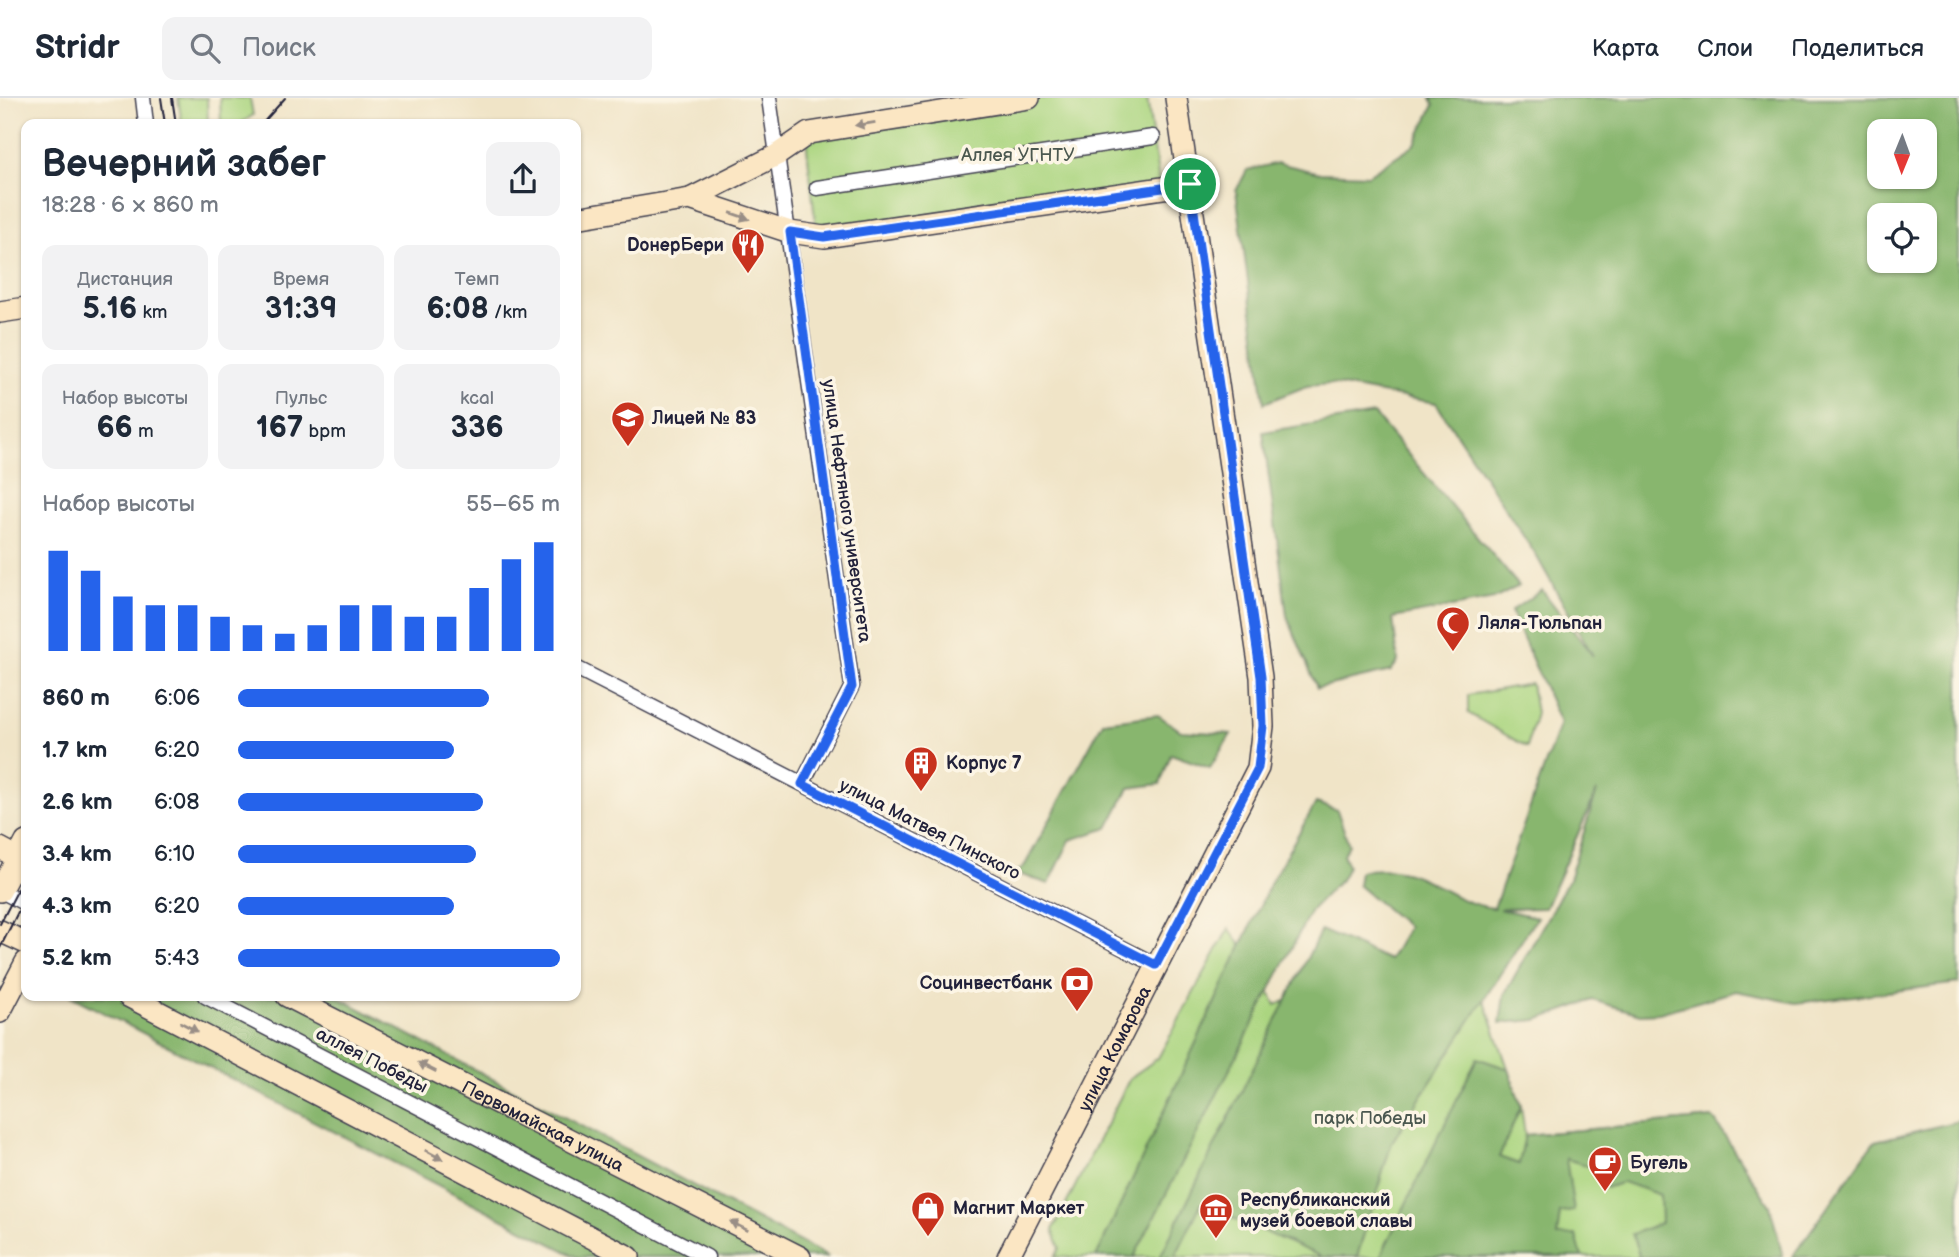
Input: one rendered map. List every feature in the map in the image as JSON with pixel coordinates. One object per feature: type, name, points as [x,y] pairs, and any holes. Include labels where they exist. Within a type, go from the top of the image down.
[{"type":"main road","points":[[581,217],[690,199],[777,155],[809,133],[1029,98]]},
{"type":"main road","name":"улица Комарова","points":[[1008,1257],[1258,768],[1263,726],[1261,677],[1176,98]]},
{"type":"main road","points":[[690,199],[790,232],[824,237],[1190,184]]},
{"type":"main road","points":[[0,312],[21,309]]},
{"type":"main road","points":[[3,893],[18,852]]},
{"type":"main road","points":[[0,930],[21,940]]},
{"type":"main road","points":[[0,1012],[21,972]]},
{"type":"main road","points":[[138,1001],[629,1257]]},
{"type":"main road","name":"Первомайская улица","points":[[297,1001],[800,1257]]},
{"type":"street","points":[[143,98],[145,119]]},
{"type":"street","name":"улица Нефтяного университета","points":[[769,98],[852,687],[802,784]]},
{"type":"street","points":[[817,188],[1153,137]]},
{"type":"street","name":"улица Матвея Пинского","points":[[581,671],[1156,965]]},
{"type":"street","points":[[3,893],[21,902]]},
{"type":"street","name":"аллея Победы","points":[[215,1001],[707,1257]]},
{"type":"green space","points":[[178,98],[207,98],[208,119],[181,119]]},
{"type":"green space","points":[[220,98],[250,98],[253,115],[247,119],[221,119]]},
{"type":"green space","name":"Аллея УГНТУ","points":[[1029,98],[1147,98],[1160,190],[817,236],[807,148],[809,133]]},
{"type":"green space","points":[[1431,98],[1959,98],[1959,983],[1796,1003],[1736,991],[1659,1013],[1640,1014],[1593,1000],[1537,1020],[1500,1023],[1504,995],[1569,879],[1597,791],[1545,908],[1499,909],[1537,917],[1392,1142],[1357,1257],[1322,1257],[1201,1204],[1175,1257],[1160,1257],[1321,930],[1389,960],[1408,927],[1358,885],[1360,871],[1402,871],[1418,876],[1460,898],[1494,908],[1560,723],[1511,611],[1542,590],[1593,656],[1537,557],[1436,403],[1331,384],[1307,386],[1264,403],[1236,191],[1247,170],[1278,163],[1320,173],[1368,175],[1415,144],[1434,105]]},
{"type":"green space","points":[[1374,414],[1519,586],[1494,599],[1393,618],[1398,661],[1391,671],[1317,688],[1287,616],[1263,432]]},
{"type":"green space","points":[[1531,684],[1536,713],[1527,747],[1468,713],[1468,695]]},
{"type":"green space","points":[[1158,715],[1181,731],[1231,734],[1210,768],[1171,754],[1160,784],[1129,788],[1108,828],[1070,840],[1049,884],[1016,873],[1025,865],[1103,722]]},
{"type":"green space","points":[[1316,803],[1337,810],[1349,845],[1343,854],[1348,866],[1343,877],[1311,910],[1134,1257],[1096,1257],[1272,880]]},
{"type":"green space","name":"парк Победы","points":[[1229,928],[1261,974],[1276,1005],[1331,983],[1483,996],[1521,1106],[1525,1135],[1713,1118],[1770,1206],[1752,1257],[1055,1257],[1060,1248],[1053,1230],[1130,1078],[1158,1058]]},
{"type":"green space","points":[[81,1001],[345,1001],[828,1257],[577,1257]]},
{"type":"green space","points":[[1477,1058],[1509,1069],[1521,1106],[1499,1157],[1519,1164],[1525,1135],[1713,1118],[1770,1206],[1783,1257],[1636,1257],[1639,1255],[1632,1234],[1661,1223],[1660,1195],[1623,1182],[1606,1188],[1596,1168],[1566,1159],[1574,1211],[1560,1213],[1557,1236],[1576,1235],[1582,1257],[1380,1257]]},
{"type":"green space","points":[[1959,1121],[1959,1257],[1792,1257],[1875,1141]]},
{"type":"tram line","points":[[161,98],[164,119]]},
{"type":"tram line","points":[[172,98],[175,119]]},
{"type":"tram line","points":[[266,119],[285,98]]},
{"type":"tram line","points":[[0,924],[21,884]]},
{"type":"tram line","points":[[0,948],[21,906]]},
{"type":"place","name":"DонерБери","points":[[748,275]]},
{"type":"place","name":"Лицей № 83","points":[[628,448]]},
{"type":"place","name":"Ляля-Тюльпан","points":[[1453,653]]},
{"type":"place","name":"Корпус 7","points":[[921,793]]},
{"type":"place","name":"Социнвестбанк","points":[[1077,1013]]},
{"type":"place","name":"Бугель","points":[[1605,1193]]},
{"type":"place","name":"Магнит Маркет","points":[[928,1238]]},
{"type":"place","name":"Республиканский музей боевой славы","points":[[1216,1240]]},
{"type":"route","points":[[1190,184],[1261,677],[1263,726],[1258,768],[1156,965],[802,784],[852,687],[790,232],[824,237],[1190,184]]}]
